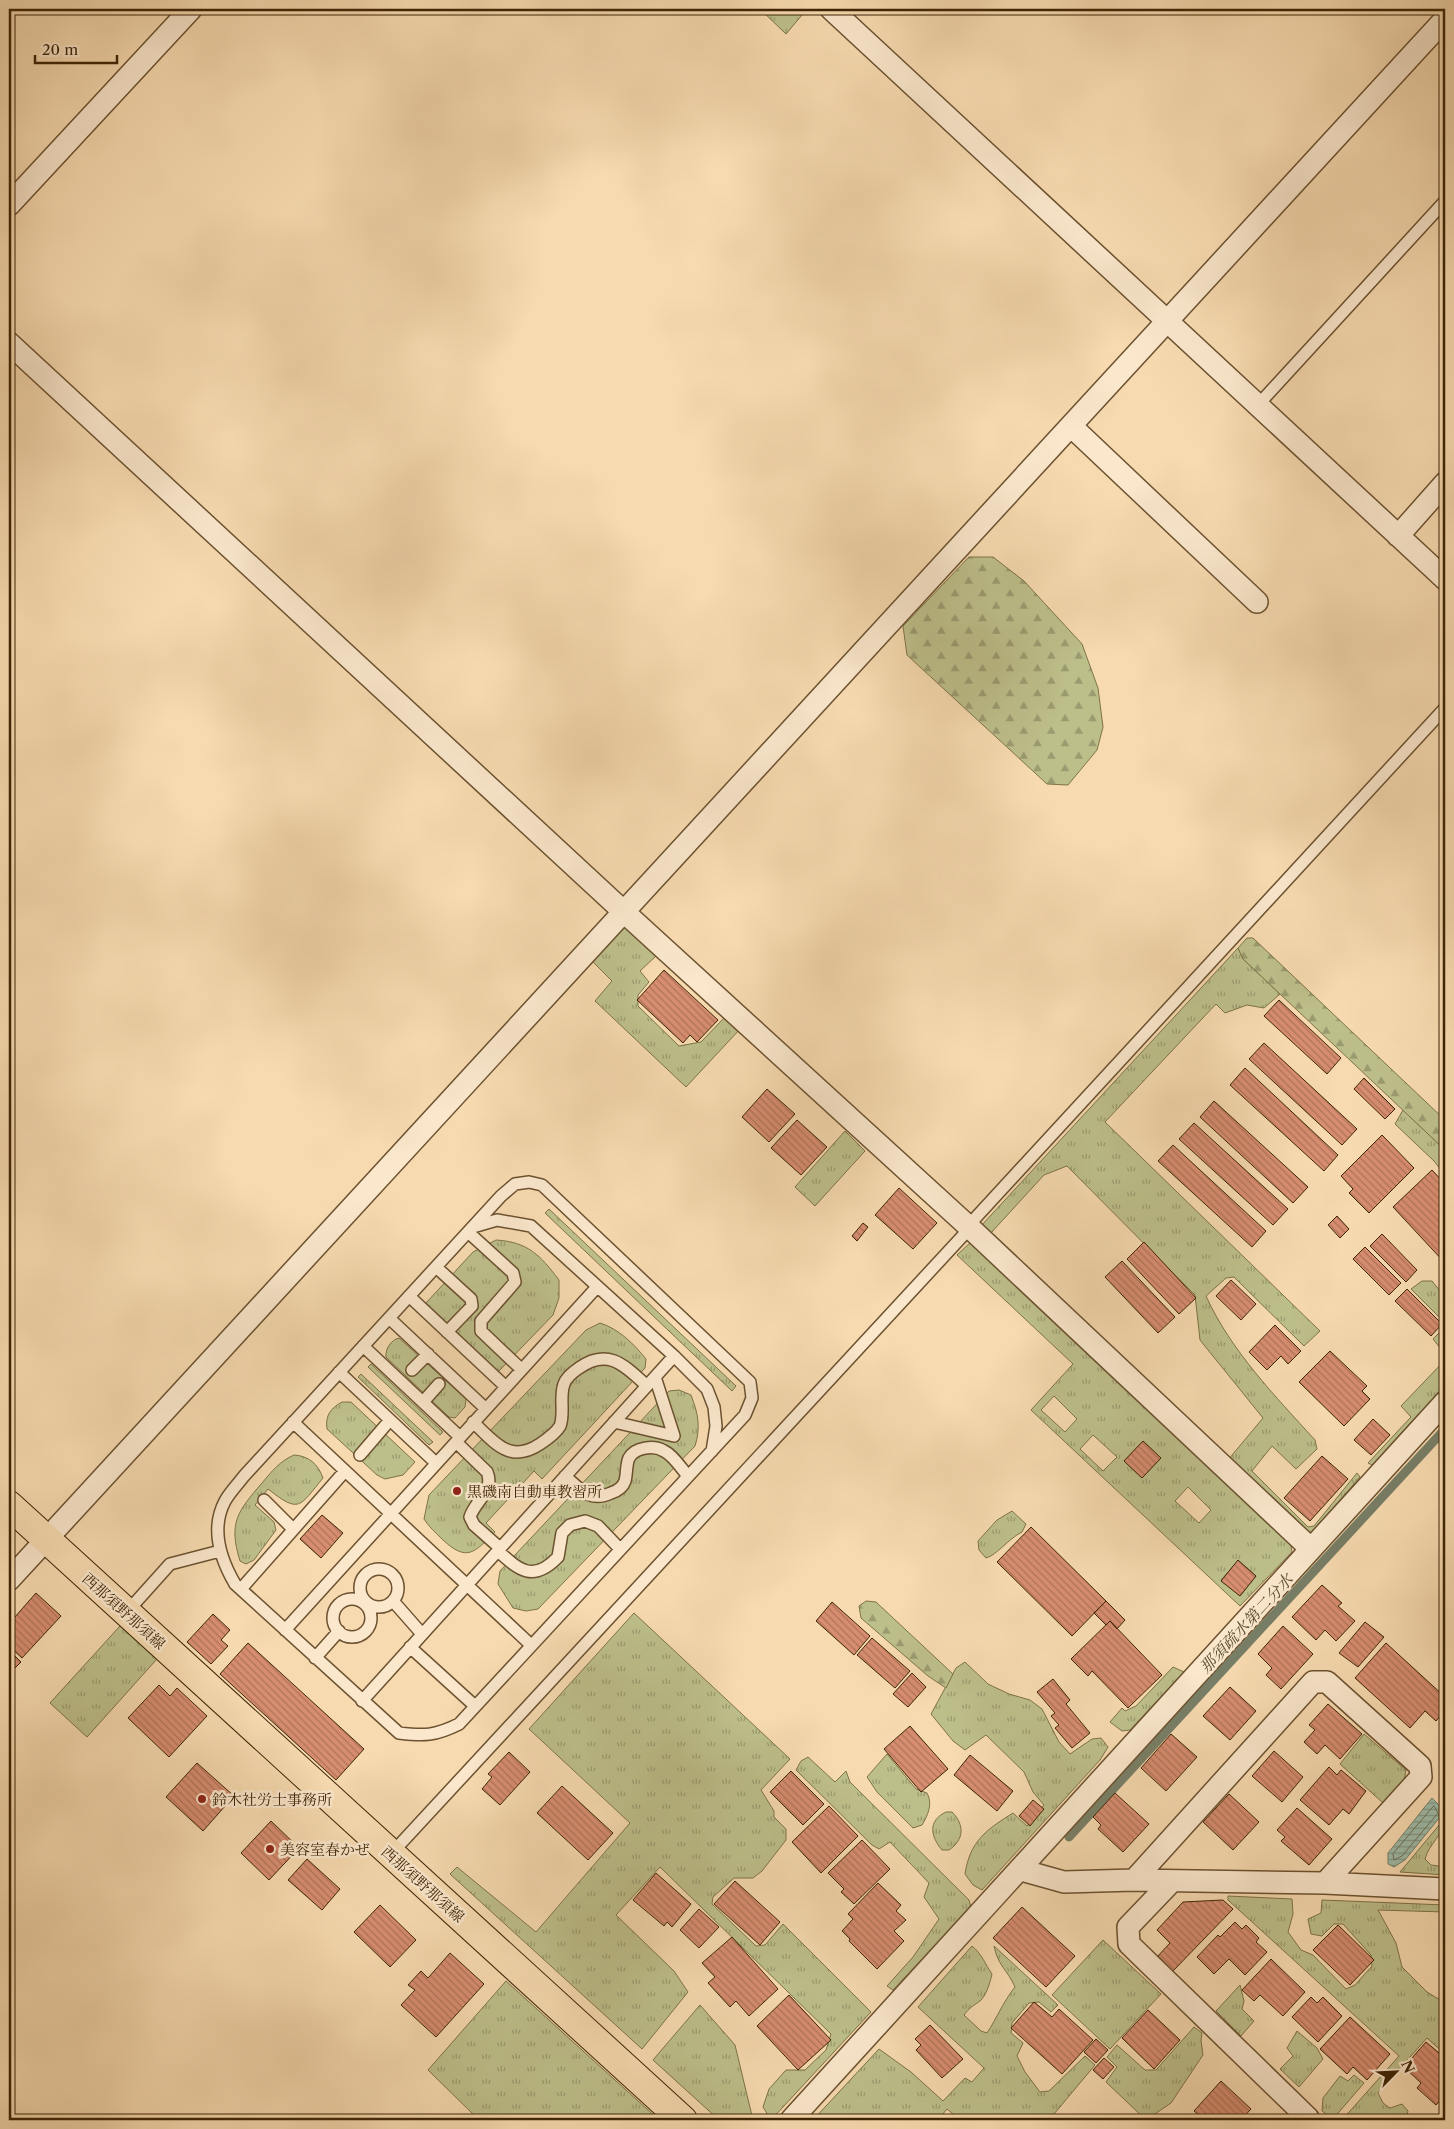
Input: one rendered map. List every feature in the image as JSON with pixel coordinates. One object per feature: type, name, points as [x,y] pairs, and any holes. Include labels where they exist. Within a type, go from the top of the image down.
[{"type":"main road","name":"西那須野那須線","points":[[9,1505],[683,2120]]},
{"type":"street","points":[[9,205],[190,9]]},
{"type":"street","points":[[831,9],[1445,579]]},
{"type":"street","points":[[9,1580],[1445,19]]},
{"type":"street","points":[[9,343],[624,912],[969,1227],[1310,1548]]},
{"type":"street","points":[[1072,426],[1257,602]]},
{"type":"street","points":[[1398,536],[1445,483]]},
{"type":"street","points":[[791,2120],[1021,1870],[1310,1548],[1445,1402]]},
{"type":"street","points":[[1134,1880],[1313,1682],[1327,1682],[1420,1766],[1421,1777],[1326,1883]]},
{"type":"street","points":[[1021,1870],[1064,1882],[1134,1880],[1326,1883],[1445,1888]]},
{"type":"street","points":[[1172,1881],[1128,1927],[1130,1944],[1308,2118]]},
{"type":"lane","points":[[1258,405],[1445,201]]},
{"type":"lane","points":[[391,1854],[1445,708]]},
{"type":"lane","points":[[528,1182],[542,1185],[750,1382],[752,1398],[744,1415],[712,1451],[458,1724],[439,1734],[420,1736],[398,1733],[235,1584],[224,1565],[220,1550],[218,1528],[224,1502],[244,1476],[436,1267],[514,1184],[528,1182]]},
{"type":"lane","points":[[470,1229],[497,1220],[531,1226],[674,1356],[706,1389],[714,1407],[716,1426],[712,1451]]},
{"type":"lane","points":[[470,1229],[512,1273],[515,1282],[481,1321],[481,1331],[521,1369]]},
{"type":"lane","points":[[436,1267],[471,1299],[472,1306],[447,1332]]},
{"type":"lane","points":[[284,1630],[597,1287]]},
{"type":"lane","points":[[409,1296],[506,1387]]},
{"type":"lane","points":[[389,1318],[486,1409]]},
{"type":"lane","points":[[363,1346],[423,1402],[487,1472],[490,1478],[489,1487],[472,1508],[470,1517],[474,1525],[519,1570],[528,1573],[542,1570],[558,1557],[562,1533],[570,1525],[585,1521],[598,1526],[620,1549]]},
{"type":"lane","points":[[412,1370],[428,1354]]},
{"type":"lane","points":[[362,1701],[674,1356]]},
{"type":"lane","points":[[473,1422],[498,1446],[513,1453],[530,1450],[547,1439],[560,1426],[561,1395],[564,1383],[574,1371],[588,1362],[606,1358],[624,1365],[647,1386]]},
{"type":"lane","points":[[339,1372],[436,1463]]},
{"type":"lane","points":[[614,1422],[674,1436],[655,1377]]},
{"type":"lane","points":[[423,1402],[439,1384]]},
{"type":"lane","points":[[360,1455],[390,1420]]},
{"type":"lane","points":[[293,1422],[531,1645]]},
{"type":"lane","points":[[565,1476],[587,1495],[595,1498],[608,1495],[618,1490],[624,1483],[629,1458],[638,1450],[652,1447],[665,1451],[688,1476]]},
{"type":"lane","points":[[241,1590],[345,1471]]},
{"type":"lane","points":[[264,1500],[293,1529]]},
{"type":"lane","points":[[126,1613],[170,1564],[220,1550]]},
{"type":"lane","points":[[365,1602],[360,1590],[363,1577],[374,1570],[380,1569],[392,1574],[398,1584],[393,1601],[383,1606],[371,1605],[365,1602],[349,1599],[339,1604],[333,1615],[336,1626],[344,1635],[356,1636],[366,1631],[369,1626],[370,1615],[365,1602]]},
{"type":"lane","points":[[393,1601],[422,1634]]},
{"type":"lane","points":[[315,1658],[339,1631]]},
{"type":"lane","points":[[410,1647],[475,1706]]},
{"type":"green space","points":[[760,9],[807,9],[786,34]]},
{"type":"green space","points":[[969,557],[993,557],[1024,581],[1082,644],[1098,688],[1103,727],[1097,750],[1068,785],[1047,784],[907,655],[903,626]]},
{"type":"green space","points":[[624,923],[656,956],[640,971],[649,982],[638,995],[638,1006],[679,1046],[701,1042],[725,1017],[741,1028],[686,1087],[595,1001],[612,981],[591,960]]},
{"type":"green space","points":[[1247,938],[1253,938],[1445,1120],[1445,1150],[1243,959],[1238,948]]},
{"type":"green space","points":[[1238,948],[1243,959],[1280,994],[1264,1008],[1247,1005],[1225,1013],[1216,1004],[1105,1122],[1320,1331],[1304,1346],[1234,1277],[1226,1278],[1206,1296],[1228,1336],[1241,1354],[1315,1440],[1317,1449],[1296,1469],[1272,1446],[1252,1471],[1308,1527],[1314,1526],[1357,1473],[1360,1477],[1312,1532],[1308,1533],[1228,1460],[1263,1418],[1200,1340],[1195,1295],[1067,1166],[1044,1175],[990,1234],[980,1227]]},
{"type":"green space","points":[[1403,1110],[1445,1150],[1445,1175],[1434,1161],[1395,1124]]},
{"type":"green space","points":[[845,1131],[865,1151],[815,1206],[795,1187]]},
{"type":"green space","points":[[549,1209],[736,1386],[732,1391],[545,1213]]},
{"type":"green space","points":[[496,1240],[517,1244],[532,1251],[546,1263],[559,1280],[559,1298],[553,1315],[498,1372],[426,1303],[473,1252]]},
{"type":"green space","points":[[971,1242],[1290,1540],[1292,1552],[1240,1606],[1031,1410],[1073,1364],[957,1255]],"holes":[[[1054,1396],[1077,1419],[1065,1432],[1041,1410]],[[1093,1435],[1117,1457],[1103,1471],[1080,1449]],[[1143,1441],[1161,1458],[1142,1478],[1124,1461]],[[1188,1487],[1211,1510],[1199,1523],[1175,1501]],[[1238,1561],[1256,1576],[1240,1596],[1221,1580]]]},
{"type":"green space","points":[[1422,1281],[1432,1281],[1445,1297],[1445,1354],[1433,1339],[1442,1330],[1442,1320],[1411,1289]]},
{"type":"green space","points":[[600,1323],[614,1329],[631,1343],[646,1359],[645,1368],[542,1479],[534,1471],[486,1523],[495,1532],[476,1550],[464,1553],[451,1547],[424,1519],[429,1495],[586,1330]]},
{"type":"green space","points":[[399,1338],[466,1399],[465,1407],[455,1418],[449,1417],[386,1357],[389,1345]]},
{"type":"green space","points":[[1445,1360],[1445,1385],[1372,1465],[1368,1463],[1411,1417],[1401,1406]]},
{"type":"green space","points":[[371,1364],[443,1432],[440,1435],[368,1367]]},
{"type":"green space","points":[[361,1374],[433,1442],[429,1445],[358,1377]]},
{"type":"green space","points":[[679,1390],[691,1395],[695,1408],[698,1426],[695,1446],[538,1609],[526,1611],[513,1608],[498,1584],[500,1571],[669,1391]]},
{"type":"green space","points":[[342,1402],[351,1402],[415,1462],[403,1475],[385,1479],[377,1475],[327,1429],[327,1420],[330,1412]]},
{"type":"green space","points":[[294,1455],[304,1457],[312,1462],[323,1478],[309,1495],[298,1504],[287,1502],[268,1489],[255,1505],[274,1522],[276,1530],[254,1560],[246,1564],[240,1561],[235,1536],[235,1527],[241,1510],[269,1474],[280,1463]]},
{"type":"green space","points":[[1012,1511],[1026,1524],[1022,1532],[986,1558],[979,1550],[978,1541],[997,1520]]},
{"type":"green space","points":[[866,1601],[876,1602],[953,1674],[946,1688],[928,1676],[861,1618],[859,1606]]},
{"type":"green space","points":[[634,1613],[790,1759],[761,1790],[774,1811],[774,1817],[786,1829],[786,1840],[762,1871],[753,1878],[734,1878],[713,1897],[712,1904],[756,1946],[765,1945],[783,1924],[871,2012],[771,2120],[763,2107],[769,2089],[786,2070],[805,2070],[826,2050],[831,2034],[660,1867],[616,1915],[674,1971],[688,1992],[642,2049],[450,1874],[457,1867],[536,1932],[630,1823],[529,1729]]},
{"type":"green space","points":[[120,1626],[157,1659],[87,1737],[50,1703]]},
{"type":"green space","points":[[965,1662],[988,1684],[1009,1694],[1030,1700],[1042,1709],[1059,1742],[1070,1754],[1092,1739],[1101,1738],[1108,1747],[1100,1760],[982,1890],[973,1885],[965,1874],[967,1863],[975,1845],[987,1831],[1013,1813],[1027,1826],[1044,1805],[1033,1792],[1024,1772],[986,1735],[965,1750],[953,1741],[931,1714],[956,1668]]},
{"type":"green space","points":[[1173,1667],[1184,1672],[1130,1730],[1122,1731],[1110,1722],[1122,1708],[1125,1711],[1136,1706]]},
{"type":"green space","points":[[1364,1734],[1406,1770],[1404,1781],[1383,1803],[1340,1764]]},
{"type":"green space","points":[[887,1754],[916,1789],[927,1793],[929,1797],[928,1813],[922,1825],[913,1828],[877,1792],[867,1777]]},
{"type":"green space","points":[[808,1757],[835,1782],[846,1771],[850,1782],[969,1900],[971,1907],[893,1990],[887,1986],[913,1957],[939,1919],[924,1897],[929,1883],[890,1842],[879,1849],[872,1845],[796,1770],[801,1761]]},
{"type":"green space","points":[[946,1812],[952,1812],[956,1817],[961,1827],[961,1832],[958,1842],[954,1846],[949,1850],[942,1850],[933,1835],[933,1825]]},
{"type":"green space","points":[[1445,1818],[1440,1834],[1425,1859],[1431,1865],[1445,1867],[1445,1875],[1400,1872]]},
{"type":"green space","points":[[1228,1896],[1292,1899],[1293,1914],[1288,1932],[1301,1950],[1313,1955],[1346,1989],[1355,1985],[1372,1966],[1371,1955],[1343,1924],[1334,1924],[1322,1936],[1311,1934],[1308,1919],[1321,1913],[1322,1900],[1445,1905],[1445,1912],[1378,1910],[1396,1943],[1402,1967],[1427,1992],[1445,2003],[1445,2054],[1427,2038],[1378,2093],[1383,2103],[1390,2108],[1402,2104],[1408,2111],[1406,2120],[1342,2120],[1399,2056],[1228,1900]]},
{"type":"green space","points":[[1103,1940],[1161,1994],[1110,2049],[1052,1995]]},
{"type":"green space","points":[[972,1946],[981,1956],[992,1974],[984,1996],[964,2015],[981,2031],[987,2033],[1015,1987],[1000,1963],[994,1946],[1058,2005],[1051,2012],[1039,2002],[1029,2003],[1012,2023],[1011,2033],[1023,2043],[1017,2056],[1025,2072],[1040,2092],[1049,2091],[1085,2056],[1095,2065],[1049,2120],[960,2120],[947,2109],[938,2120],[813,2120],[879,2049],[911,2072],[943,2101],[965,2078],[972,2082],[984,2068],[918,2007]]},
{"type":"green space","points":[[506,1981],[659,2120],[479,2120],[428,2070]]},
{"type":"green space","points":[[1240,1985],[1244,2001],[1242,2009],[1254,2021],[1241,2036],[1216,2011]]},
{"type":"green space","points":[[700,2005],[735,2045],[753,2120],[719,2120],[653,2060]]},
{"type":"green space","points":[[1194,2027],[1202,2033],[1203,2055],[1171,2103],[1146,2120],[1106,2082],[1117,2067],[1107,2057],[1117,2045],[1145,2070],[1156,2070]]},
{"type":"green space","points":[[1297,2031],[1317,2048],[1323,2059],[1299,2087],[1280,2069],[1293,2056],[1287,2048]]},
{"type":"green space","points":[[1354,2075],[1364,2083],[1333,2119],[1322,2111],[1323,2098],[1340,2076],[1348,2081]]},
{"type":"water","points":[[1432,1798],[1445,1811],[1405,1860],[1394,1867],[1388,1864],[1388,1853]]},
{"type":"building","points":[[664,970],[718,1020],[697,1042],[690,1035],[683,1043],[637,1000]]},
{"type":"building","points":[[1279,1000],[1341,1058],[1327,1074],[1264,1016]]},
{"type":"building","points":[[1264,1043],[1357,1129],[1342,1145],[1249,1059]]},
{"type":"building","points":[[1245,1068],[1338,1155],[1324,1171],[1230,1085]]},
{"type":"building","points":[[1364,1078],[1395,1109],[1385,1119],[1354,1089]]},
{"type":"building","points":[[767,1089],[795,1114],[769,1142],[742,1117]]},
{"type":"building","points":[[1214,1101],[1308,1187],[1293,1203],[1200,1117]]},
{"type":"building","points":[[797,1120],[827,1147],[801,1175],[771,1148]]},
{"type":"building","points":[[1194,1123],[1288,1209],[1273,1225],[1179,1139]]},
{"type":"building","points":[[1382,1135],[1414,1168],[1369,1213],[1349,1193],[1353,1189],[1341,1176]]},
{"type":"building","points":[[1173,1145],[1266,1231],[1252,1247],[1158,1161]]},
{"type":"building","points":[[1432,1170],[1445,1184],[1445,1197],[1440,1202],[1445,1207],[1445,1263],[1393,1207]]},
{"type":"building","points":[[899,1188],[937,1223],[913,1249],[875,1215]]},
{"type":"building","points":[[1337,1216],[1349,1229],[1340,1238],[1328,1225]]},
{"type":"building","points":[[863,1223],[868,1227],[857,1241],[852,1236]]},
{"type":"building","points":[[1382,1234],[1417,1270],[1406,1282],[1370,1246]]},
{"type":"building","points":[[1144,1242],[1196,1298],[1179,1314],[1127,1259]]},
{"type":"building","points":[[1365,1247],[1401,1283],[1389,1295],[1353,1259]]},
{"type":"building","points":[[1122,1261],[1175,1317],[1158,1333],[1105,1277]]},
{"type":"building","points":[[1231,1280],[1256,1304],[1241,1320],[1216,1296]]},
{"type":"building","points":[[1407,1289],[1442,1324],[1431,1336],[1395,1301]]},
{"type":"building","points":[[1275,1325],[1301,1351],[1288,1364],[1281,1356],[1267,1370],[1249,1352]]},
{"type":"building","points":[[1330,1351],[1367,1386],[1362,1391],[1370,1399],[1344,1426],[1299,1382]]},
{"type":"building","points":[[1373,1419],[1390,1435],[1371,1455],[1354,1440]]},
{"type":"building","points":[[1143,1441],[1161,1458],[1142,1478],[1124,1461]]},
{"type":"building","points":[[1322,1456],[1348,1479],[1310,1521],[1284,1498]]},
{"type":"building","points":[[322,1515],[343,1533],[321,1558],[300,1539]]},
{"type":"building","points":[[1031,1527],[1106,1601],[1072,1636],[997,1562]]},
{"type":"building","points":[[1238,1560],[1256,1576],[1240,1596],[1221,1581]]},
{"type":"building","points":[[1322,1585],[1342,1603],[1338,1606],[1355,1621],[1336,1641],[1325,1630],[1316,1640],[1292,1617]]},
{"type":"building","points":[[36,1593],[61,1616],[22,1658],[9,1646],[9,1613],[14,1618]]},
{"type":"building","points":[[1106,1601],[1125,1620],[1117,1629],[1110,1621],[1106,1625],[1094,1613]]},
{"type":"building","points":[[832,1602],[870,1636],[854,1655],[816,1621]]},
{"type":"building","points":[[213,1614],[230,1630],[221,1640],[228,1646],[211,1664],[187,1642]]},
{"type":"building","points":[[1110,1621],[1162,1675],[1128,1708],[1092,1671],[1088,1676],[1071,1659]]},
{"type":"building","points":[[1365,1622],[1384,1637],[1358,1667],[1339,1653]]},
{"type":"building","points":[[1283,1626],[1313,1654],[1281,1689],[1266,1675],[1272,1668],[1258,1654]]},
{"type":"building","points":[[872,1638],[910,1671],[895,1688],[857,1655]]},
{"type":"building","points":[[248,1643],[364,1749],[336,1780],[220,1674]]},
{"type":"building","points":[[1386,1643],[1445,1697],[1445,1710],[1436,1721],[1425,1711],[1410,1728],[1355,1678]]},
{"type":"building","points":[[9,1650],[21,1662],[11,1672],[9,1670]]},
{"type":"building","points":[[912,1673],[926,1687],[908,1707],[893,1694]]},
{"type":"building","points":[[1053,1679],[1070,1700],[1066,1704],[1090,1733],[1072,1748],[1055,1728],[1059,1725],[1051,1716],[1055,1713],[1037,1692]]},
{"type":"building","points":[[159,1685],[170,1696],[177,1688],[207,1716],[169,1757],[128,1718]]},
{"type":"building","points":[[1230,1687],[1256,1711],[1230,1740],[1203,1716]]},
{"type":"building","points":[[1328,1704],[1362,1734],[1340,1759],[1325,1745],[1317,1754],[1304,1742],[1315,1730],[1309,1725]]},
{"type":"building","points":[[910,1726],[948,1769],[921,1792],[884,1749]]},
{"type":"building","points":[[1171,1734],[1197,1757],[1166,1791],[1141,1768]]},
{"type":"building","points":[[1274,1751],[1303,1777],[1282,1802],[1252,1776]]},
{"type":"building","points":[[509,1752],[530,1772],[500,1805],[482,1789],[492,1777],[488,1774]]},
{"type":"building","points":[[970,1755],[1013,1791],[997,1811],[954,1775]]},
{"type":"building","points":[[197,1763],[234,1796],[203,1831],[166,1797]]},
{"type":"building","points":[[1329,1767],[1337,1775],[1341,1770],[1366,1791],[1349,1814],[1343,1809],[1329,1825],[1300,1800]]},
{"type":"building","points":[[791,1771],[824,1804],[803,1825],[770,1792]]},
{"type":"building","points":[[562,1786],[613,1833],[588,1860],[537,1813]]},
{"type":"building","points":[[1115,1793],[1149,1824],[1123,1852],[1098,1829],[1101,1825],[1093,1817]]},
{"type":"building","points":[[1229,1794],[1259,1822],[1233,1850],[1203,1822]]},
{"type":"building","points":[[1033,1800],[1044,1809],[1030,1826],[1019,1816]]},
{"type":"building","points":[[829,1806],[858,1836],[821,1873],[792,1842]]},
{"type":"building","points":[[1297,1808],[1332,1839],[1309,1865],[1281,1841],[1285,1837],[1277,1830]]},
{"type":"building","points":[[271,1821],[299,1848],[269,1880],[241,1853]]},
{"type":"building","points":[[862,1840],[890,1869],[854,1904],[841,1892],[844,1889],[828,1873]]},
{"type":"building","points":[[307,1859],[340,1889],[322,1910],[288,1880]]},
{"type":"building","points":[[656,1873],[691,1904],[672,1927],[667,1922],[664,1926],[633,1900]]},
{"type":"building","points":[[735,1881],[780,1922],[760,1945],[714,1904]]},
{"type":"building","points":[[878,1883],[901,1905],[896,1911],[906,1920],[894,1931],[904,1941],[877,1969],[849,1941],[850,1939],[842,1931],[853,1919],[848,1914]]},
{"type":"building","points":[[1223,1900],[1233,1909],[1173,1971],[1158,1956],[1170,1943],[1157,1930],[1183,1902]]},
{"type":"building","points":[[380,1905],[416,1940],[390,1967],[354,1932]]},
{"type":"building","points":[[1022,1907],[1075,1956],[1046,1987],[993,1938]]},
{"type":"building","points":[[699,1909],[719,1927],[699,1948],[680,1930]]},
{"type":"building","points":[[1235,1922],[1242,1929],[1246,1925],[1259,1938],[1256,1942],[1267,1952],[1245,1975],[1229,1959],[1214,1974],[1197,1957],[1218,1935],[1220,1937]]},
{"type":"building","points":[[1338,1925],[1374,1960],[1350,1985],[1313,1950]]},
{"type":"building","points":[[732,1937],[778,1989],[749,2016],[736,2001],[730,2007],[708,1983],[715,1977],[702,1963]]},
{"type":"building","points":[[450,1953],[484,1984],[436,2037],[401,2005],[415,1990],[408,1985],[421,1971],[428,1978]]},
{"type":"building","points":[[1271,1959],[1305,1992],[1283,2016],[1260,1995],[1254,2001],[1242,1990]]},
{"type":"building","points":[[789,1995],[831,2040],[798,2070],[757,2026]]},
{"type":"building","points":[[1311,1997],[1317,2003],[1323,1997],[1342,2016],[1318,2042],[1292,2017]]},
{"type":"building","points":[[1034,2002],[1052,2017],[1059,2009],[1093,2040],[1062,2074],[1011,2028]]},
{"type":"building","points":[[1148,2010],[1180,2040],[1154,2069],[1122,2038]]},
{"type":"building","points":[[1350,2017],[1390,2054],[1367,2080],[1353,2067],[1347,2074],[1320,2049]]},
{"type":"building","points":[[930,2025],[963,2059],[942,2078],[916,2050],[921,2045],[915,2039]]},
{"type":"building","points":[[1096,2039],[1108,2050],[1096,2063],[1084,2052]]},
{"type":"building","points":[[1426,2042],[1445,2058],[1445,2094],[1436,2105],[1417,2088],[1421,2083],[1404,2067]]},
{"type":"building","points":[[1104,2058],[1114,2067],[1103,2079],[1093,2070]]},
{"type":"building","points":[[1221,2081],[1251,2109],[1241,2120],[1204,2120],[1194,2111]]},
{"type":"waterway","name":"那須疏水第二分水","points":[[1069,1837],[1445,1429]]},
{"type":"place","name":"黒磯南自動車教習所","points":[[457,1491]]},
{"type":"place","name":"鈴木社労士事務所","points":[[202,1799]]},
{"type":"place","name":"美容室春かぜ","points":[[270,1849]]}]
